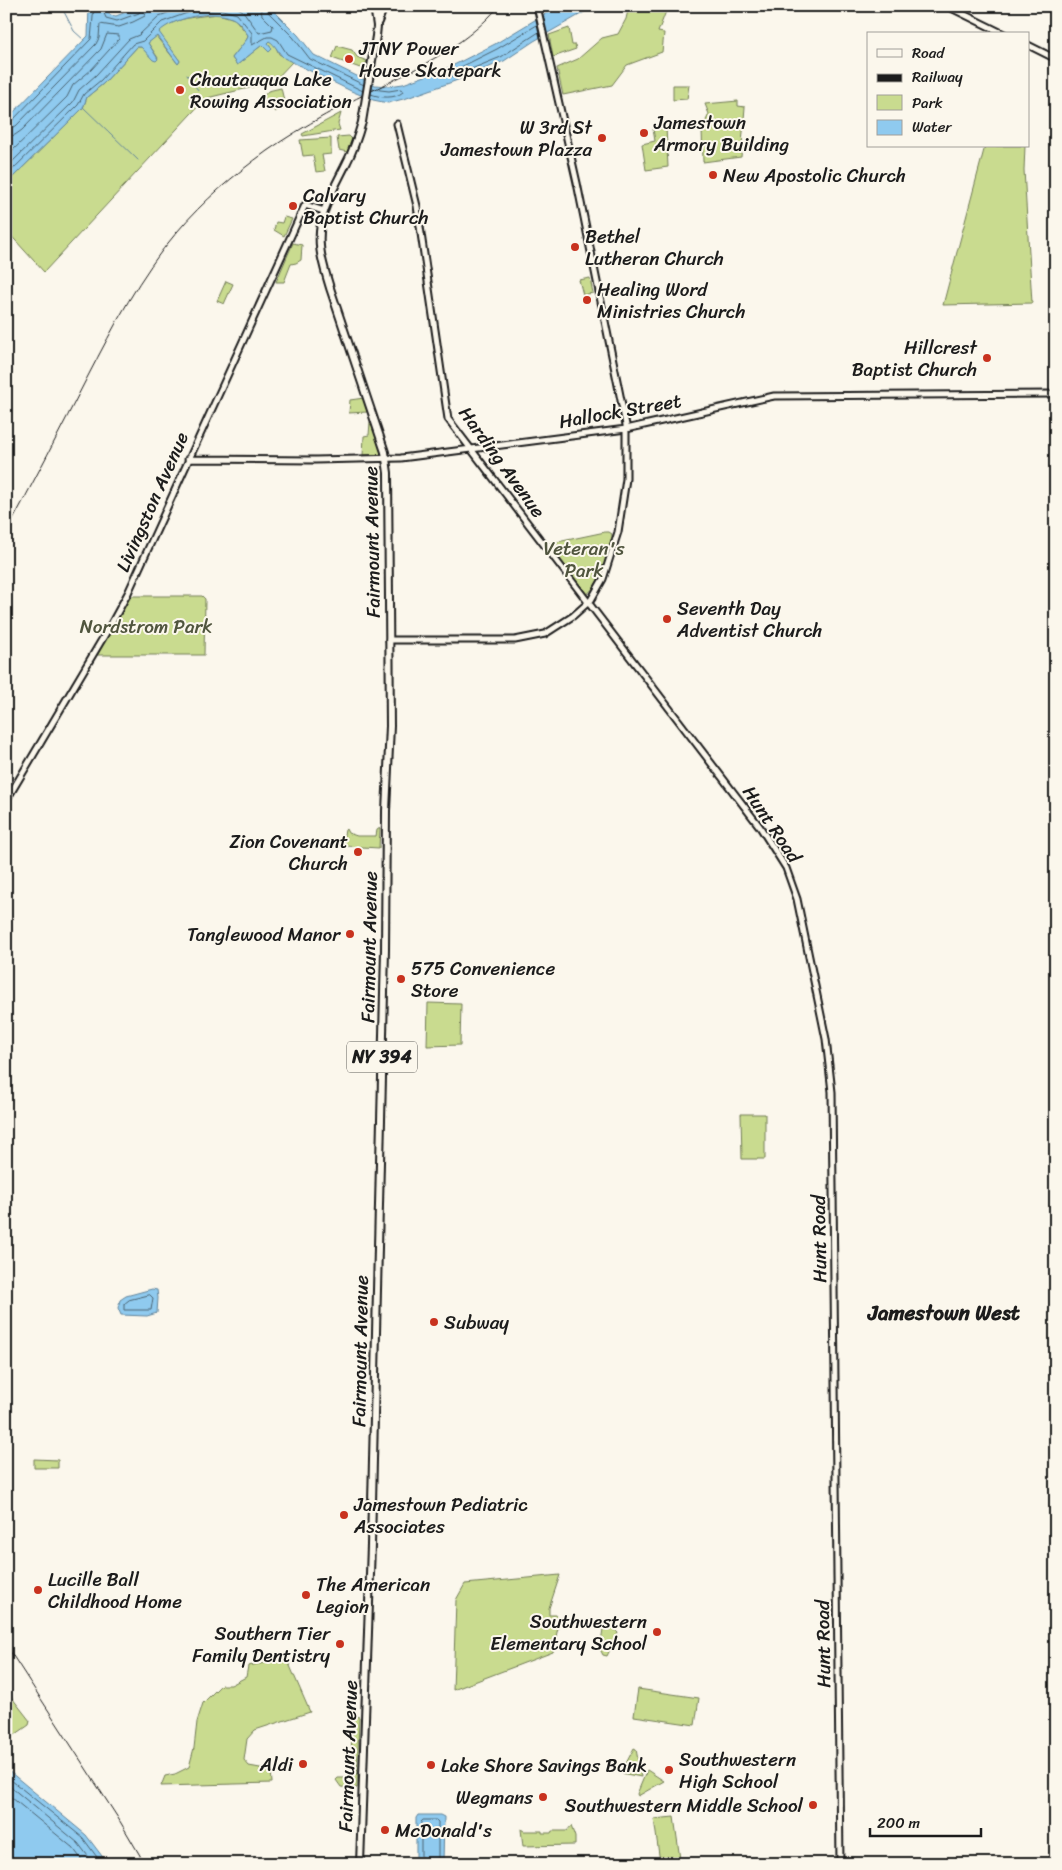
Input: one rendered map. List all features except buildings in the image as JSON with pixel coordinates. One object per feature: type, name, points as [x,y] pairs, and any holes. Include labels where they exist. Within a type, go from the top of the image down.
[{"type":"main road","name":"NY 394","points":[[374,6],[377,26]]},
{"type":"main road","name":"NY 394","points":[[324,211],[355,145],[362,122],[377,26],[384,6]]},
{"type":"main road","name":"Fairmount Avenue","points":[[324,211],[320,235],[323,264],[387,459],[390,726],[375,1366],[360,1864]]},
{"type":"street","points":[[389,640],[529,639],[554,630],[588,603],[603,579],[612,554],[619,525],[626,479],[626,429],[584,218],[537,6]]},
{"type":"street","points":[[947,6],[1000,32]]},
{"type":"street","points":[[1030,46],[1056,59]]},
{"type":"street","name":"Harding Avenue","points":[[397,124],[417,206],[446,416],[638,668]]},
{"type":"street","name":"Livingston Avenue","points":[[6,801],[110,626],[138,570],[305,205],[324,211]]},
{"type":"street","name":"Hallock Street","points":[[188,459],[387,459],[626,429],[774,396],[1056,394]]},
{"type":"street","name":"Hunt Road","points":[[638,668],[760,827],[786,868],[800,912],[826,1039],[831,1084],[832,1126],[840,1864]]},
{"type":"green space","points":[[629,6],[668,6],[658,32],[664,33],[662,52],[627,65],[612,85],[563,95],[557,68],[578,59],[602,38],[618,34],[626,19]]},
{"type":"green space","points":[[218,14],[235,19],[248,35],[232,58],[237,65],[262,45],[269,51],[272,49],[267,43],[269,41],[274,43],[279,54],[292,62],[276,79],[265,84],[204,100],[44,272],[6,230],[6,182],[83,108],[87,97],[104,83],[137,47],[141,47],[153,59],[158,58],[148,43],[156,36],[178,64],[180,61],[158,32],[171,23],[194,17]]},
{"type":"green space","points":[[569,28],[572,45],[575,45],[576,49],[553,57],[549,35]]},
{"type":"green space","name":"JTNY Power House Skatepark","points":[[337,46],[352,50],[357,57],[367,61],[363,69],[332,58]]},
{"type":"green space","points":[[673,85],[689,85],[687,99],[673,100]]},
{"type":"green space","points":[[281,88],[285,105],[275,112],[270,106],[268,107],[263,97],[268,91]]},
{"type":"green space","points":[[738,101],[738,106],[745,107],[741,157],[703,162],[702,129],[709,114],[705,104]]},
{"type":"green space","points":[[341,113],[338,124],[340,130],[303,136],[302,134]]},
{"type":"green space","points":[[666,127],[668,167],[646,170],[642,144],[655,141],[653,129]]},
{"type":"green space","points":[[349,136],[352,139],[347,152],[339,150],[337,137]]},
{"type":"green space","points":[[331,138],[331,154],[322,155],[325,171],[316,172],[313,155],[303,156],[300,140]]},
{"type":"green space","points":[[984,148],[1025,148],[1024,170],[1032,303],[943,305]]},
{"type":"green space","points":[[284,217],[292,219],[284,236],[274,230],[276,222],[282,223]]},
{"type":"green space","points":[[293,243],[302,245],[301,260],[291,264],[284,282],[276,282]]},
{"type":"green space","points":[[590,278],[593,293],[583,295],[579,280]]},
{"type":"green space","points":[[226,281],[233,284],[224,304],[217,301]]},
{"type":"green space","points":[[364,398],[367,412],[349,413],[350,400]]},
{"type":"green space","points":[[370,422],[372,422],[381,451],[380,455],[363,455],[364,436],[369,435]]},
{"type":"green space","name":"Veteran's Park","points":[[605,532],[612,534],[607,558],[600,577],[591,591],[586,594],[548,544]]},
{"type":"green space","name":"Nordstrom Park","points":[[129,596],[202,596],[205,599],[204,655],[95,655]]},
{"type":"green space","points":[[380,828],[379,848],[345,846],[343,839],[346,829],[348,833],[357,836],[376,836],[377,830]]},
{"type":"green space","points":[[428,1003],[461,1004],[460,1045],[427,1046]]},
{"type":"green space","points":[[741,1114],[765,1114],[765,1159],[742,1159]]},
{"type":"green space","points":[[34,1459],[58,1460],[58,1468],[34,1468]]},
{"type":"green space","points":[[560,1575],[549,1608],[549,1615],[556,1615],[559,1618],[553,1652],[453,1690],[456,1600],[465,1584]]},
{"type":"green space","points":[[614,1624],[616,1626],[615,1630],[618,1633],[607,1656],[603,1655],[600,1649],[603,1629],[605,1626],[612,1628]]},
{"type":"green space","points":[[287,1659],[310,1712],[255,1730],[247,1739],[244,1760],[249,1766],[271,1770],[272,1783],[161,1786],[165,1776],[175,1774],[189,1767],[194,1748],[197,1722],[203,1703],[221,1685],[231,1685],[246,1677],[248,1666]]},
{"type":"green space","points":[[638,1689],[699,1698],[695,1725],[634,1716]]},
{"type":"green space","points":[[9,1694],[30,1721],[29,1725],[6,1741],[6,1696]]},
{"type":"green space","points":[[352,1715],[359,1717],[357,1788],[341,1787],[336,1780],[338,1778],[351,1778]]},
{"type":"green space","points":[[634,1748],[636,1749],[641,1777],[621,1773]]},
{"type":"green space","points":[[647,1770],[664,1781],[638,1796],[637,1794]]},
{"type":"green space","points":[[674,1817],[680,1859],[660,1862],[654,1819]]},
{"type":"green space","points":[[571,1826],[575,1837],[575,1845],[523,1846],[521,1829],[524,1831],[551,1833],[552,1831],[567,1831]]},
{"type":"water","points":[[89,6],[105,6],[110,15],[116,16],[141,6],[269,6],[298,35],[314,55],[375,85],[389,86],[403,84],[450,67],[495,44],[558,6],[595,6],[534,41],[504,61],[455,81],[388,103],[373,100],[351,91],[284,58],[269,41],[267,43],[272,49],[269,52],[262,45],[237,65],[232,58],[248,35],[237,21],[224,15],[215,14],[183,19],[165,27],[159,32],[180,61],[178,64],[157,36],[148,43],[158,59],[156,61],[141,47],[137,47],[104,83],[87,97],[83,108],[6,182],[6,120],[88,36]]},
{"type":"water","points":[[152,1289],[157,1290],[157,1313],[147,1316],[121,1315],[118,1308],[120,1300],[126,1296]]},
{"type":"water","points":[[6,1770],[86,1835],[108,1864],[6,1864]]},
{"type":"water","points":[[418,1815],[440,1815],[444,1817],[443,1864],[416,1864],[416,1818]]},
{"type":"waterway","points":[[61,6],[74,31],[84,40]]},
{"type":"waterway","points":[[187,75],[198,90]]},
{"type":"waterway","points":[[83,107],[138,160]]},
{"type":"railway","points":[[6,533],[128,301],[164,248],[197,210],[219,189],[267,151],[326,115],[448,50],[488,19],[499,6]]},
{"type":"railway","points":[[6,1645],[118,1818],[145,1864]]},
{"type":"place","name":"JTNY Power House Skatepark","points":[[349,59]]},
{"type":"place","name":"Chautauqua Lake Rowing Association","points":[[180,90]]},
{"type":"place","name":"Jamestown Armory Building","points":[[644,133]]},
{"type":"place","name":"W 3rd St Jamestown Plazza","points":[[602,138]]},
{"type":"place","name":"New Apostolic Church","points":[[713,175]]},
{"type":"place","name":"Calvary Baptist Church","points":[[293,206]]},
{"type":"place","name":"Bethel Lutheran Church","points":[[575,247]]},
{"type":"place","name":"Healing Word Ministries Church","points":[[587,300]]},
{"type":"place","name":"Hillcrest Baptist Church","points":[[987,358]]},
{"type":"place","name":"Seventh Day Adventist Church","points":[[667,619]]},
{"type":"place","name":"Zion Covenant Church","points":[[358,852]]},
{"type":"place","name":"Tanglewood Manor","points":[[350,934]]},
{"type":"place","name":"575 Convenience Store","points":[[401,979]]},
{"type":"place","name":"Subway","points":[[434,1322]]},
{"type":"place","name":"Jamestown Pediatric Associates","points":[[344,1515]]},
{"type":"place","name":"Lucille Ball Childhood Home","points":[[38,1590]]},
{"type":"place","name":"The American Legion","points":[[306,1595]]},
{"type":"place","name":"Southwestern Elementary School","points":[[657,1632]]},
{"type":"place","name":"Southern Tier Family Dentistry","points":[[340,1644]]},
{"type":"place","name":"Aldi","points":[[303,1764]]},
{"type":"place","name":"Lake Shore Savings Bank","points":[[431,1765]]},
{"type":"place","name":"Southwestern High School","points":[[669,1770]]},
{"type":"place","name":"Wegmans","points":[[543,1797]]},
{"type":"place","name":"Southwestern Middle School","points":[[813,1805]]},
{"type":"place","name":"McDonald's","points":[[385,1830]]},
{"type":"district","name":"Jamestown West","points":[[944,1313]]}]
